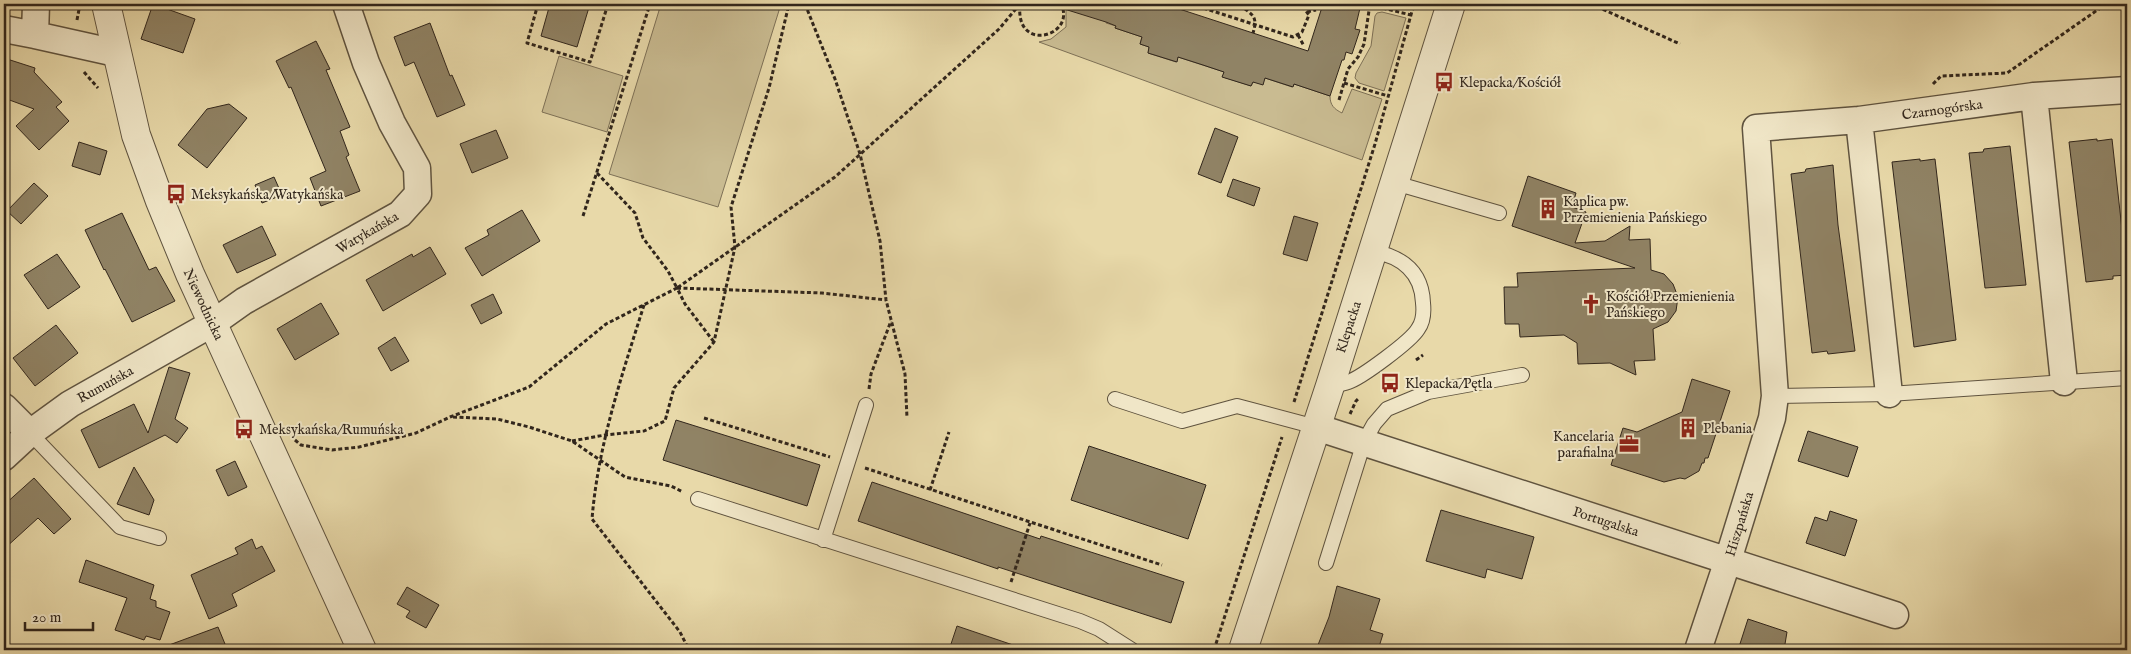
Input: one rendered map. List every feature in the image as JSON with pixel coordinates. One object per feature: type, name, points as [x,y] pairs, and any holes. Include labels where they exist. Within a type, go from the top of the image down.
[{"type":"street","points":[[35,34],[36,4]]},
{"type":"street","name":"Niewodnicka","points":[[106,4],[136,136],[160,201],[190,274],[362,650]]},
{"type":"street","name":"Watykańska","points":[[213,323],[244,301],[400,214],[418,194],[417,168],[392,123],[366,63],[346,4]]},
{"type":"street","name":"Klepacka","points":[[1243,650],[1330,386],[1451,4]]},
{"type":"street","points":[[4,29],[35,34],[116,53]]},
{"type":"street","name":"Czarnogórska","points":[[1756,128],[1859,120],[2034,96],[2127,90]]},
{"type":"street","points":[[2034,96],[2064,382]]},
{"type":"street","points":[[1859,120],[1889,394]]},
{"type":"street","name":"Hiszpańska","points":[[1698,650],[1772,418],[1775,396],[1756,128]]},
{"type":"street","name":"Rumuńska","points":[[4,456],[30,433],[70,404],[213,323]]},
{"type":"street","points":[[4,407],[30,433]]},
{"type":"street","name":"Portugalska","points":[[1316,427],[1895,615]]},
{"type":"lane","points":[[1395,182],[1499,213]]},
{"type":"lane","points":[[1330,386],[1350,382],[1401,347],[1419,329],[1424,312],[1424,303],[1417,278],[1405,264],[1390,255],[1373,251]]},
{"type":"lane","points":[[1326,563],[1364,442],[1374,424],[1387,409],[1428,392],[1522,375]]},
{"type":"lane","points":[[1775,396],[1889,394],[2127,378]]},
{"type":"lane","points":[[1115,399],[1182,421],[1237,406],[1288,418],[1316,427]]},
{"type":"lane","points":[[823,540],[866,405]]},
{"type":"lane","points":[[30,433],[120,527],[159,538]]},
{"type":"lane","points":[[698,499],[1080,621],[1099,629],[1132,650]]},
{"type":"path","points":[[538,4],[527,43],[590,62],[608,4]]},
{"type":"path","points":[[583,216],[650,4]]},
{"type":"path","points":[[572,441],[644,431],[665,421],[674,388],[714,342],[735,247],[731,207],[769,88],[789,4]]},
{"type":"path","points":[[805,4],[835,79],[860,154],[880,241],[886,300],[905,374],[907,418]]},
{"type":"path","points":[[294,440],[301,445],[332,450],[359,447],[416,433],[450,417],[529,387],[606,324],[677,288],[835,177],[999,29],[1020,4]]},
{"type":"path","points":[[1020,4],[1019,18],[1026,30],[1038,36],[1052,34],[1062,24],[1064,10],[1061,4]]},
{"type":"path","points":[[1177,8],[1179,4]]},
{"type":"path","points":[[1191,4],[1293,38],[1302,32],[1309,15],[1304,7],[1292,4]]},
{"type":"path","points":[[1240,4],[1254,17],[1256,25],[1253,33]]},
{"type":"path","points":[[1339,100],[1348,69],[1358,57],[1364,44],[1370,4],[1411,15]]},
{"type":"path","points":[[1214,650],[1388,96],[1414,4]]},
{"type":"path","points":[[1590,4],[1680,44]]},
{"type":"path","points":[[1902,114],[1941,76],[2007,73],[2106,4]]},
{"type":"path","points":[[1307,12],[1316,10]]},
{"type":"path","points":[[1298,35],[1304,46]]},
{"type":"path","points":[[1344,82],[1388,96]]},
{"type":"path","points":[[597,173],[635,212],[643,238],[668,272],[685,304],[714,342]]},
{"type":"path","points":[[677,288],[822,293],[886,300]]},
{"type":"path","points":[[645,304],[605,435],[592,519],[680,632],[689,650]]},
{"type":"path","points":[[866,405],[871,374],[891,321]]},
{"type":"path","points":[[450,417],[497,419],[572,441],[625,477],[671,486],[698,499]]},
{"type":"path","points":[[704,418],[848,462],[1162,565]]},
{"type":"path","points":[[930,490],[948,432]]},
{"type":"path","points":[[1006,598],[1030,523]]},
{"type":"shaded area","points":[[661,4],[781,4],[718,207],[609,174]]},
{"type":"shaded area","points":[[1066,4],[1082,4],[1079,13],[1107,17],[1106,23],[1142,37],[1140,44],[1149,47],[1148,53],[1176,62],[1178,57],[1224,72],[1223,77],[1251,86],[1253,82],[1265,78],[1292,87],[1294,84],[1330,96],[1333,106],[1342,113],[1352,89],[1382,99],[1362,160],[1039,42],[1051,39],[1066,27]]},
{"type":"shaded area","points":[[1382,12],[1406,18],[1384,91],[1359,83],[1355,78],[1371,46],[1375,16],[1377,13]]},
{"type":"shaded area","points":[[559,56],[623,76],[607,132],[542,112]]},
{"type":"building","points":[[153,4],[195,19],[183,53],[141,39]]},
{"type":"building","points":[[550,4],[590,4],[577,47],[541,36]]},
{"type":"building","points":[[1062,4],[1164,4],[1308,51],[1323,4],[1361,4],[1355,29],[1360,30],[1352,54],[1346,52],[1344,60],[1342,60],[1330,96],[1294,84],[1293,87],[1265,78],[1263,85],[1253,82],[1251,86],[1222,77],[1224,72],[1203,65],[1178,57],[1177,62],[1148,53],[1149,47],[1140,44],[1142,37],[1115,28],[1116,26],[1106,22],[1061,8]]},
{"type":"building","points":[[430,23],[450,76],[452,75],[465,105],[437,117],[414,62],[405,66],[394,37]]},
{"type":"building","points":[[316,41],[330,69],[326,70],[350,127],[340,131],[349,155],[346,157],[360,191],[321,206],[310,178],[326,171],[291,87],[289,88],[276,61]]},
{"type":"building","points":[[4,58],[35,68],[34,72],[62,102],[56,107],[69,121],[39,150],[16,126],[34,109],[4,98]]},
{"type":"building","points":[[229,104],[247,118],[207,168],[178,145],[207,109]]},
{"type":"building","points":[[1215,128],[1238,137],[1221,183],[1198,174]]},
{"type":"building","points":[[496,130],[508,158],[472,173],[460,144]]},
{"type":"building","points":[[2097,139],[2097,141],[2112,139],[2127,275],[2113,276],[2113,279],[2086,282],[2069,142]]},
{"type":"building","points":[[79,142],[107,151],[100,175],[72,166]]},
{"type":"building","points":[[2010,146],[2026,285],[1985,288],[1969,153]]},
{"type":"building","points":[[1920,159],[1920,161],[1935,159],[1956,340],[1914,347],[1892,162]]},
{"type":"building","points":[[1833,165],[1838,225],[1855,351],[1828,354],[1827,351],[1812,353],[1791,174],[1805,172],[1806,169]]},
{"type":"building","name":"Kościół Przemienienia Pańskiego","points":[[1528,176],[1576,193],[1572,207],[1586,212],[1575,243],[1605,241],[1630,226],[1629,240],[1650,239],[1651,270],[1664,274],[1673,284],[1678,297],[1676,311],[1668,322],[1653,329],[1655,360],[1634,361],[1636,375],[1610,363],[1578,364],[1577,343],[1564,335],[1520,337],[1519,324],[1505,324],[1504,287],[1518,287],[1517,273],[1635,268],[1512,226]]},
{"type":"building","points":[[274,177],[282,195],[262,203],[255,185]]},
{"type":"building","points":[[1233,179],[1260,188],[1254,206],[1227,196]]},
{"type":"building","points":[[34,183],[48,196],[21,224],[7,211]]},
{"type":"building","points":[[522,210],[540,241],[482,276],[465,248],[489,235],[487,230]]},
{"type":"building","points":[[122,213],[149,270],[156,267],[175,301],[132,322],[85,230]]},
{"type":"building","points":[[1294,216],[1318,223],[1307,261],[1283,254]]},
{"type":"building","points":[[262,226],[276,255],[237,273],[223,245]]},
{"type":"building","points":[[430,247],[446,274],[383,311],[366,280],[412,254],[413,257]]},
{"type":"building","points":[[57,254],[80,287],[48,309],[24,275]]},
{"type":"building","points":[[493,294],[502,313],[481,324],[471,305]]},
{"type":"building","points":[[321,303],[339,334],[295,360],[277,329]]},
{"type":"building","points":[[56,325],[78,353],[35,386],[13,358]]},
{"type":"building","points":[[395,337],[409,361],[391,371],[378,348]]},
{"type":"building","points":[[169,367],[190,373],[175,419],[188,428],[177,443],[165,435],[99,468],[81,430],[134,404],[148,433]]},
{"type":"building","name":"Plebania","points":[[1692,379],[1730,391],[1708,458],[1705,458],[1699,471],[1685,479],[1680,478],[1664,482],[1611,465],[1623,428],[1637,432],[1682,412]]},
{"type":"building","points":[[676,420],[820,465],[807,506],[663,460]]},
{"type":"building","points":[[1808,431],[1858,447],[1848,477],[1798,461]]},
{"type":"building","points":[[1089,446],[1206,485],[1188,539],[1071,500]]},
{"type":"building","points":[[235,461],[247,487],[228,496],[216,470]]},
{"type":"building","points":[[134,467],[154,500],[149,515],[117,504]]},
{"type":"building","points":[[34,478],[71,519],[54,534],[38,518],[4,549],[4,505]]},
{"type":"building","points":[[872,482],[1040,539],[1041,536],[1184,582],[1171,623],[998,567],[998,569],[858,521]]},
{"type":"building","points":[[1441,510],[1534,537],[1522,579],[1487,569],[1485,578],[1426,561]]},
{"type":"building","points":[[1830,511],[1857,520],[1845,556],[1806,543],[1815,517],[1827,521]]},
{"type":"building","points":[[252,539],[256,549],[262,546],[275,571],[232,594],[237,606],[209,619],[191,575],[238,554],[235,548]]},
{"type":"building","points":[[86,560],[154,585],[150,599],[156,601],[156,607],[170,612],[160,640],[146,636],[144,640],[115,630],[127,598],[79,582]]},
{"type":"building","points":[[1337,586],[1380,599],[1370,630],[1383,634],[1378,650],[1316,650],[1329,617]]},
{"type":"building","points":[[407,587],[439,605],[426,628],[406,617],[410,611],[397,604]]},
{"type":"building","points":[[1748,619],[1787,632],[1784,650],[1738,650]]},
{"type":"building","points":[[957,626],[1019,647],[1018,650],[949,650]]},
{"type":"building","points":[[218,627],[225,644],[209,650],[161,650],[161,648]]},
{"type":"place","name":"Klepacka/Kościół","points":[[1444,82]]},
{"type":"place","name":"Meksykańska/Watykańska","points":[[176,194]]},
{"type":"place","name":"Kaplica pw. Przemienienia Pańskiego","points":[[1548,209]]},
{"type":"place","name":"Kościół Przemienienia Pańskiego","points":[[1591,304]]},
{"type":"place","name":"Klepacka/Pętla","points":[[1390,383]]},
{"type":"place","name":"Plebania","points":[[1688,428]]},
{"type":"place","name":"Meksykańska/Rumuńska","points":[[244,429]]},
{"type":"place","name":"Kancelaria parafialna","points":[[1629,444]]}]
